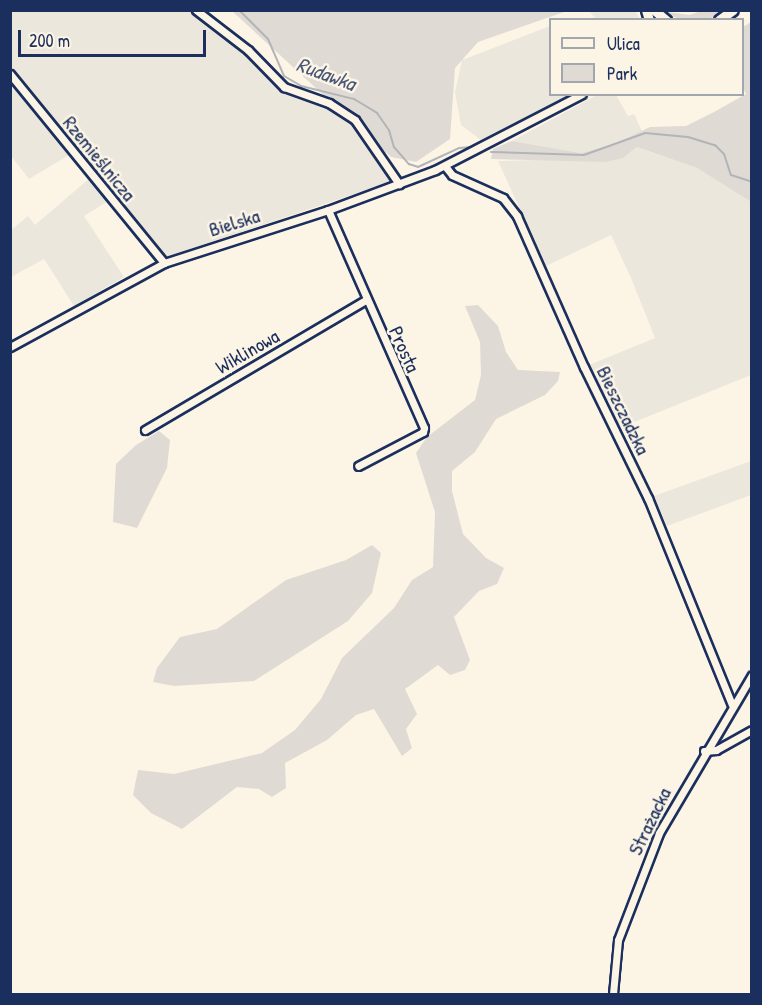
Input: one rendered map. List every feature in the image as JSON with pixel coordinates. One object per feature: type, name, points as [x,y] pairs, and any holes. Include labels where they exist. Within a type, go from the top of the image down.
[{"type":"main road","points":[[721,18],[734,10]]},
{"type":"street","points":[[196,10],[248,50],[284,87],[329,103],[355,120],[399,184]]},
{"type":"street","name":"Rzemieślnicza","points":[[10,74],[164,263]]},
{"type":"street","name":"Bielska","points":[[10,347],[164,263],[328,210],[445,166],[578,96]]},
{"type":"street","name":"Bieszczadzka","points":[[445,166],[452,175],[503,198],[517,216],[584,367],[652,507],[732,705]]},
{"type":"street","name":"Prosta","points":[[328,210],[424,428],[423,432],[358,466]]},
{"type":"street","name":"Wiklinowa","points":[[145,430],[366,300]]},
{"type":"street","name":"Strażacka","points":[[613,994],[622,925],[658,833],[704,751],[752,675]]},
{"type":"street","points":[[704,751],[716,750],[752,730]]},
{"type":"shaded area","points":[[10,11],[193,11],[248,53],[282,90],[328,107],[359,129],[393,181],[164,258],[11,68]]},
{"type":"shaded area","points":[[589,11],[635,11],[639,18],[595,18]]},
{"type":"shaded area","points":[[549,26],[549,96],[566,96],[481,140],[461,125],[455,92],[462,60]]},
{"type":"shaded area","points":[[10,80],[69,155],[29,179],[11,156]]},
{"type":"shaded area","points":[[595,96],[617,96],[628,116],[634,114],[642,131],[614,144],[581,153],[512,141]]},
{"type":"shaded area","points":[[637,147],[697,168],[751,202],[751,375],[617,429],[584,367],[655,338],[631,278],[611,235],[546,266],[498,161],[623,158]]},
{"type":"shaded area","points":[[91,177],[108,201],[84,216],[124,277],[74,306],[44,259],[11,277],[11,230],[28,216],[35,225]]},
{"type":"shaded area","points":[[751,461],[751,495],[667,526],[654,496]]},
{"type":"green space","points":[[232,11],[567,11],[478,42],[455,68],[450,139],[416,162],[391,157]]},
{"type":"green space","points":[[659,11],[690,15],[701,11],[724,11],[711,18],[676,18]]},
{"type":"green space","points":[[751,22],[751,202],[697,168],[637,147],[623,158],[605,162],[491,159],[493,149],[512,141],[581,153],[614,144],[650,127],[686,126],[714,112],[746,94],[744,89],[744,26]]},
{"type":"green space","points":[[478,305],[498,326],[506,352],[518,370],[560,372],[558,381],[545,395],[496,419],[475,452],[452,471],[452,491],[463,534],[486,558],[504,568],[497,584],[479,591],[454,617],[470,660],[465,670],[450,675],[438,665],[405,689],[417,714],[406,729],[412,748],[402,756],[374,709],[356,715],[327,740],[285,763],[286,788],[272,797],[259,789],[237,787],[182,829],[151,813],[133,795],[138,770],[174,774],[262,753],[295,730],[321,699],[342,658],[394,608],[412,580],[433,567],[435,512],[416,453],[427,437],[475,400],[481,375],[480,342],[465,306]]},
{"type":"green space","points":[[159,431],[170,440],[167,468],[137,528],[113,522],[116,464],[136,445]]},
{"type":"green space","points":[[372,545],[381,553],[372,593],[348,621],[254,681],[174,686],[153,682],[157,668],[180,637],[217,629],[286,580],[346,560]]},
{"type":"waterway","name":"Rudawka","points":[[239,10],[268,39],[284,76],[301,86],[354,99],[377,113],[389,130],[394,147],[409,164],[418,167],[459,148],[472,147]]},
{"type":"waterway","name":"Rudawka","points":[[491,152],[584,155],[645,133],[688,137],[715,145],[724,154],[731,175],[752,182]]}]
